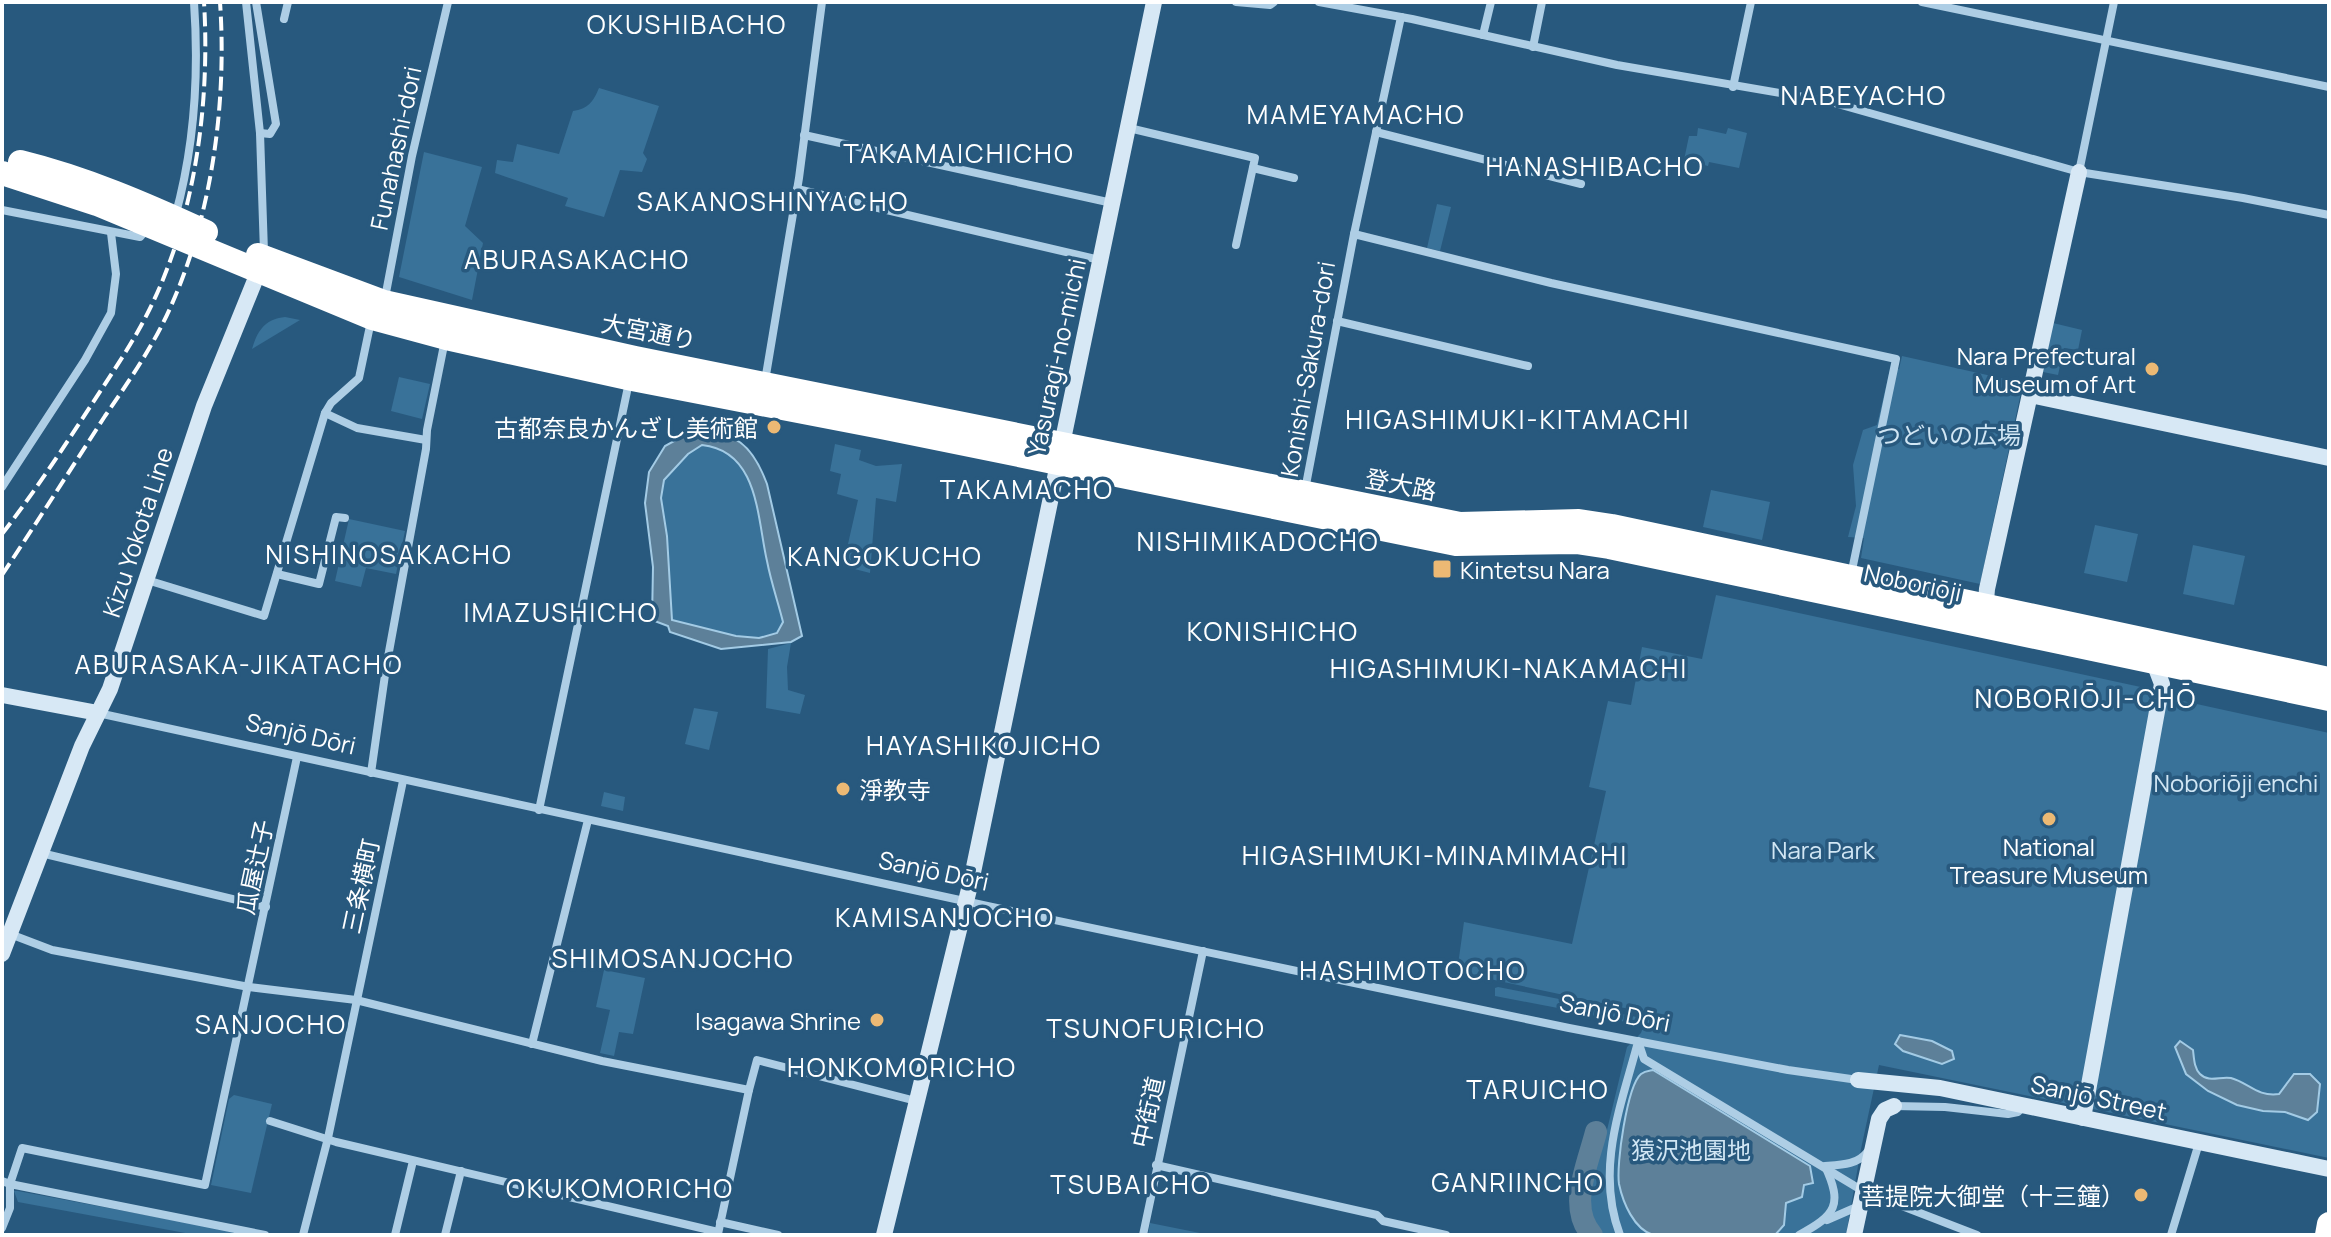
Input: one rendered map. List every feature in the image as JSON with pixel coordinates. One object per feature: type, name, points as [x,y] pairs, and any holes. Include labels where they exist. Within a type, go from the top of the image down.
[{"type":"highway","name":"大宮通り","points":[[2,158],[86,181],[175,218],[262,265]]},
{"type":"highway","name":"大宮通り","points":[[2,173],[44,185],[262,265],[446,338],[632,368],[765,382],[906,413],[1061,453]]},
{"type":"highway","name":"大宮通り","points":[[378,310],[632,368],[1303,503]]},
{"type":"highway","name":"登大路","points":[[1303,503],[1460,524],[1579,521],[1610,537]]},
{"type":"highway","name":"Noboriōji","points":[[1610,537],[2156,653],[2329,699]]},
{"type":"highway","name":"Noboriōji","points":[[2156,653],[2329,679]]},
{"type":"highway","points":[[2327,1235],[2329,1224]]},
{"type":"street","points":[[175,218],[191,129],[194,2]]},
{"type":"street","points":[[246,2],[260,133],[262,265]]},
{"type":"street","points":[[256,2],[276,124],[270,134],[260,133]]},
{"type":"street","points":[[284,19],[288,2]]},
{"type":"street","name":"Funahashi-dori","points":[[325,413],[331,403],[359,378],[378,310],[448,2]]},
{"type":"street","points":[[765,382],[797,189],[822,2]]},
{"type":"street","name":"Yasuragi-no-michi","points":[[884,1235],[966,902],[1154,2]]},
{"type":"street","points":[[1236,2],[1270,5],[1274,2]]},
{"type":"street","points":[[1319,2],[1733,87],[1827,101],[2079,172],[2329,215]]},
{"type":"street","points":[[1483,35],[1491,2]]},
{"type":"street","points":[[1533,47],[1542,2]]},
{"type":"street","points":[[1733,87],[1751,2]]},
{"type":"street","points":[[1922,2],[2329,87]]},
{"type":"street","points":[[1984,616],[1987,589],[2114,2]]},
{"type":"street","name":"Konishi-Sakura-dori","points":[[1303,503],[1354,234],[1401,17]]},
{"type":"street","points":[[1129,128],[1255,158],[1236,245]]},
{"type":"street","points":[[1376,132],[1581,184]]},
{"type":"street","points":[[804,135],[1112,203]]},
{"type":"street","points":[[1253,168],[1294,178]]},
{"type":"street","points":[[797,189],[1101,260]]},
{"type":"street","points":[[2,210],[140,237],[149,225]]},
{"type":"street","points":[[2,487],[85,360],[111,313],[116,274],[111,233]]},
{"type":"street","name":"Konishi-Sakura-dori","points":[[1354,234],[1551,283],[1896,359],[1844,586]]},
{"type":"street","name":"Kizu Yokota Line","points":[[2,954],[82,746],[110,689],[204,406],[262,265]]},
{"type":"street","points":[[1337,321],[1528,366]]},
{"type":"street","points":[[371,773],[386,668],[446,338]]},
{"type":"street","points":[[539,810],[632,368]]},
{"type":"street","points":[[2030,395],[2329,458]]},
{"type":"street","points":[[146,580],[264,616],[325,413],[357,428],[426,440]]},
{"type":"street","points":[[277,574],[319,584],[336,517],[345,518]]},
{"type":"street","points":[[2083,1118],[2162,684],[2156,653]]},
{"type":"street","name":"Sanjō Dōri","points":[[2,695],[98,713],[966,902],[1638,1041],[1858,1080]]},
{"type":"street","name":"瓜屋辻子","points":[[6,1182],[22,1148],[205,1185],[297,757]]},
{"type":"street","name":"三条横町","points":[[303,1235],[328,1138],[403,781]]},
{"type":"street","points":[[532,1044],[588,820]]},
{"type":"street","points":[[41,853],[266,907]]},
{"type":"street","points":[[10,934],[52,950],[249,987],[356,1000],[463,1024],[532,1044],[749,1090]]},
{"type":"street","name":"中街道","points":[[1143,1235],[1203,951]]},
{"type":"street","points":[[1638,1041],[1644,1059],[1825,1166],[1861,1198],[1977,1235]]},
{"type":"street","points":[[1620,1235],[1609,1197],[1610,1158],[1616,1117],[1638,1041]]},
{"type":"street","points":[[719,1230],[757,1060],[917,1101]]},
{"type":"street","name":"Sanjō Street","points":[[1858,1080],[1940,1088],[2329,1169]]},
{"type":"street","points":[[1854,1235],[1873,1143],[1879,1119],[1885,1110],[1894,1106],[1945,1107],[2008,1114],[2018,1112],[2024,1106]]},
{"type":"street","points":[[270,1121],[413,1161],[719,1230],[776,1235]]},
{"type":"street","points":[[1825,1166],[1852,1163],[1865,1156],[1873,1143]]},
{"type":"street","points":[[2171,1235],[2199,1143]]},
{"type":"street","points":[[395,1235],[413,1161]]},
{"type":"street","points":[[1156,1165],[1377,1215],[1383,1221],[1446,1235]]},
{"type":"street","points":[[1825,1166],[1835,1189],[1834,1202],[1826,1220]]},
{"type":"street","points":[[445,1235],[461,1171]]},
{"type":"street","points":[[2,1228],[10,1208],[6,1182],[265,1235]]},
{"type":"street","points":[[1799,1235],[1861,1198]]},
{"type":"green space","points":[[599,88],[659,106],[643,153],[647,159],[642,172],[620,170],[604,217],[565,206],[568,198],[495,173],[497,160],[513,162],[517,144],[559,154],[573,111],[589,104]]},
{"type":"green space","points":[[1698,128],[1726,134],[1728,128],[1747,133],[1739,168],[1709,162],[1708,166],[1684,160],[1689,136],[1697,136]]},
{"type":"green space","points":[[424,152],[482,167],[465,226],[483,243],[472,300],[399,277]]},
{"type":"green space","points":[[1437,204],[1451,207],[1440,251],[1427,248]]},
{"type":"green space","points":[[285,317],[300,320],[252,349],[263,327],[272,320]]},
{"type":"green space","points":[[2053,323],[2082,330],[2078,350],[2064,348],[2058,375],[2043,372]]},
{"type":"green space","name":"つどいの広場","points":[[1902,356],[2023,383],[1980,584],[1861,558],[1864,538],[1848,537],[1856,506],[1853,465],[1863,430],[1877,425],[1891,365],[1899,369]]},
{"type":"green space","points":[[399,377],[430,384],[422,419],[391,411]]},
{"type":"green space","points":[[835,444],[861,450],[859,460],[876,466],[902,464],[896,502],[876,498],[870,573],[843,566],[858,500],[837,494],[841,474],[830,471]]},
{"type":"green space","points":[[702,445],[721,450],[735,460],[752,490],[783,622],[777,632],[759,638],[736,636],[672,620],[667,536],[661,498],[664,479],[688,454]]},
{"type":"green space","points":[[1711,490],[1770,502],[1762,540],[1703,527]]},
{"type":"green space","points":[[349,519],[405,531],[396,574],[366,568],[361,587],[335,581]]},
{"type":"green space","points":[[2095,525],[2138,534],[2127,582],[2084,573]]},
{"type":"green space","points":[[2193,545],[2245,556],[2234,605],[2183,594]]},
{"type":"green space","name":"Nara Park","points":[[1716,595],[2150,689],[2183,701],[2329,733],[2329,1158],[1879,1065],[1846,1235],[1588,1235],[1577,1211],[1577,1203],[1594,1126],[1607,1130],[1627,1047],[1641,1033],[1648,1013],[1457,972],[1464,922],[1572,944],[1606,791],[1589,787],[1608,701],[1631,705],[1642,647],[1702,659]]},
{"type":"green space","points":[[791,643],[787,667],[788,690],[805,695],[800,714],[766,708],[768,649]]},
{"type":"green space","points":[[694,708],[718,712],[709,750],[685,744]]},
{"type":"green space","points":[[604,792],[625,797],[623,811],[601,806]]},
{"type":"green space","points":[[604,970],[645,978],[633,1034],[619,1032],[614,1056],[600,1053],[610,1010],[596,1007]]},
{"type":"green space","points":[[1495,988],[1564,1000],[1563,1009],[1495,996]]},
{"type":"green space","points":[[1577,1004],[1641,1018],[1641,1025],[1576,1012]]},
{"type":"green space","points":[[234,1095],[272,1104],[251,1193],[211,1185],[229,1099]]},
{"type":"green space","points":[[14,1191],[252,1235],[196,1235],[18,1202]]},
{"type":"green space","points":[[1150,1223],[1210,1235],[1148,1235]]},
{"type":"shaded area","points":[[694,430],[709,431],[732,437],[755,459],[767,484],[802,636],[791,642],[721,649],[670,632],[668,626],[652,620],[653,567],[645,503],[649,472],[665,446]],"holes":[[[702,445],[721,450],[735,460],[752,489],[783,622],[777,633],[759,638],[736,636],[672,620],[667,536],[661,498],[664,480],[688,454]]]},
{"type":"shaded area","points":[[1900,1035],[1932,1041],[1952,1051],[1954,1059],[1942,1064],[1903,1051],[1895,1044]]},
{"type":"shaded area","points":[[2180,1041],[2193,1050],[2197,1069],[2203,1077],[2231,1078],[2259,1092],[2279,1094],[2294,1074],[2310,1074],[2320,1084],[2317,1112],[2308,1120],[2285,1112],[2237,1105],[2208,1091],[2186,1074],[2175,1047]]},
{"type":"shaded area","points":[[1653,1070],[1810,1166],[1813,1183],[1804,1185],[1802,1197],[1786,1203],[1784,1225],[1775,1235],[1653,1235],[1635,1221],[1619,1184],[1621,1144],[1636,1081],[1642,1073]]},
{"type":"waterway","points":[[1592,1235],[1585,1224],[1580,1199],[1596,1132]]},
{"type":"railway","points":[[2,534],[125,353],[154,300],[168,265],[190,192],[197,154],[205,77],[204,2]]},
{"type":"railway","points":[[2,575],[149,349],[185,271],[197,234],[214,157],[221,79],[220,2]]},
{"type":"place","name":"Nara Prefectural Museum of Art","points":[[2152,369]]},
{"type":"place","name":"古都奈良かんざし美術館","points":[[774,427]]},
{"type":"place","name":"Kintetsu Nara","points":[[1442,569]]},
{"type":"place","name":"淨教寺","points":[[843,789]]},
{"type":"place","name":"National Treasure Museum","points":[[2049,819]]},
{"type":"place","name":"Isagawa Shrine","points":[[877,1020]]},
{"type":"place","name":"菩提院大御堂（十三鐘）","points":[[2141,1195]]},
{"type":"district","name":"OKUSHIBACHO","points":[[687,24]]},
{"type":"district","name":"NABEYACHO","points":[[1864,95]]},
{"type":"district","name":"MAMEYAMACHO","points":[[1356,114]]},
{"type":"district","name":"TAKAMAICHICHO","points":[[959,153]]},
{"type":"district","name":"HANASHIBACHO","points":[[1595,166]]},
{"type":"district","name":"SAKANOSHINYACHO","points":[[773,201]]},
{"type":"district","name":"ABURASAKACHO","points":[[577,259]]},
{"type":"district","name":"HIGASHIMUKI-KITAMACHI","points":[[1518,419]]},
{"type":"district","name":"TAKAMACHO","points":[[1027,489]]},
{"type":"district","name":"NISHIMIKADOCHO","points":[[1258,541]]},
{"type":"district","name":"NISHINOSAKACHO","points":[[389,554]]},
{"type":"district","name":"KANGOKUCHO","points":[[885,556]]},
{"type":"district","name":"IMAZUSHICHO","points":[[561,612]]},
{"type":"district","name":"KONISHICHO","points":[[1273,631]]},
{"type":"district","name":"ABURASAKA-JIKATACHO","points":[[239,664]]},
{"type":"district","name":"HIGASHIMUKI-NAKAMACHI","points":[[1509,668]]},
{"type":"district","name":"NOBORIŌJI-CHŌ","points":[[2086,698]]},
{"type":"district","name":"HAYASHIKOJICHO","points":[[984,745]]},
{"type":"district","name":"HIGASHIMUKI-MINAMIMACHI","points":[[1435,855]]},
{"type":"district","name":"KAMISANJOCHO","points":[[945,917]]},
{"type":"district","name":"SHIMOSANJOCHO","points":[[673,958]]},
{"type":"district","name":"HASHIMOTOCHO","points":[[1413,970]]},
{"type":"district","name":"SANJOCHO","points":[[271,1024]]},
{"type":"district","name":"TSUNOFURICHO","points":[[1156,1028]]},
{"type":"district","name":"HONKOMORICHO","points":[[902,1067]]},
{"type":"district","name":"TARUICHO","points":[[1538,1089]]},
{"type":"district","name":"GANRIINCHO","points":[[1518,1182]]},
{"type":"district","name":"TSUBAICHO","points":[[1131,1184]]},
{"type":"district","name":"OKUKOMORICHO","points":[[620,1188]]},
{"type":"park label","name":"Noboriōji enchi","points":[[2236,782]]},
{"type":"park label","name":"猿沢池園地","points":[[1691,1149]]}]
